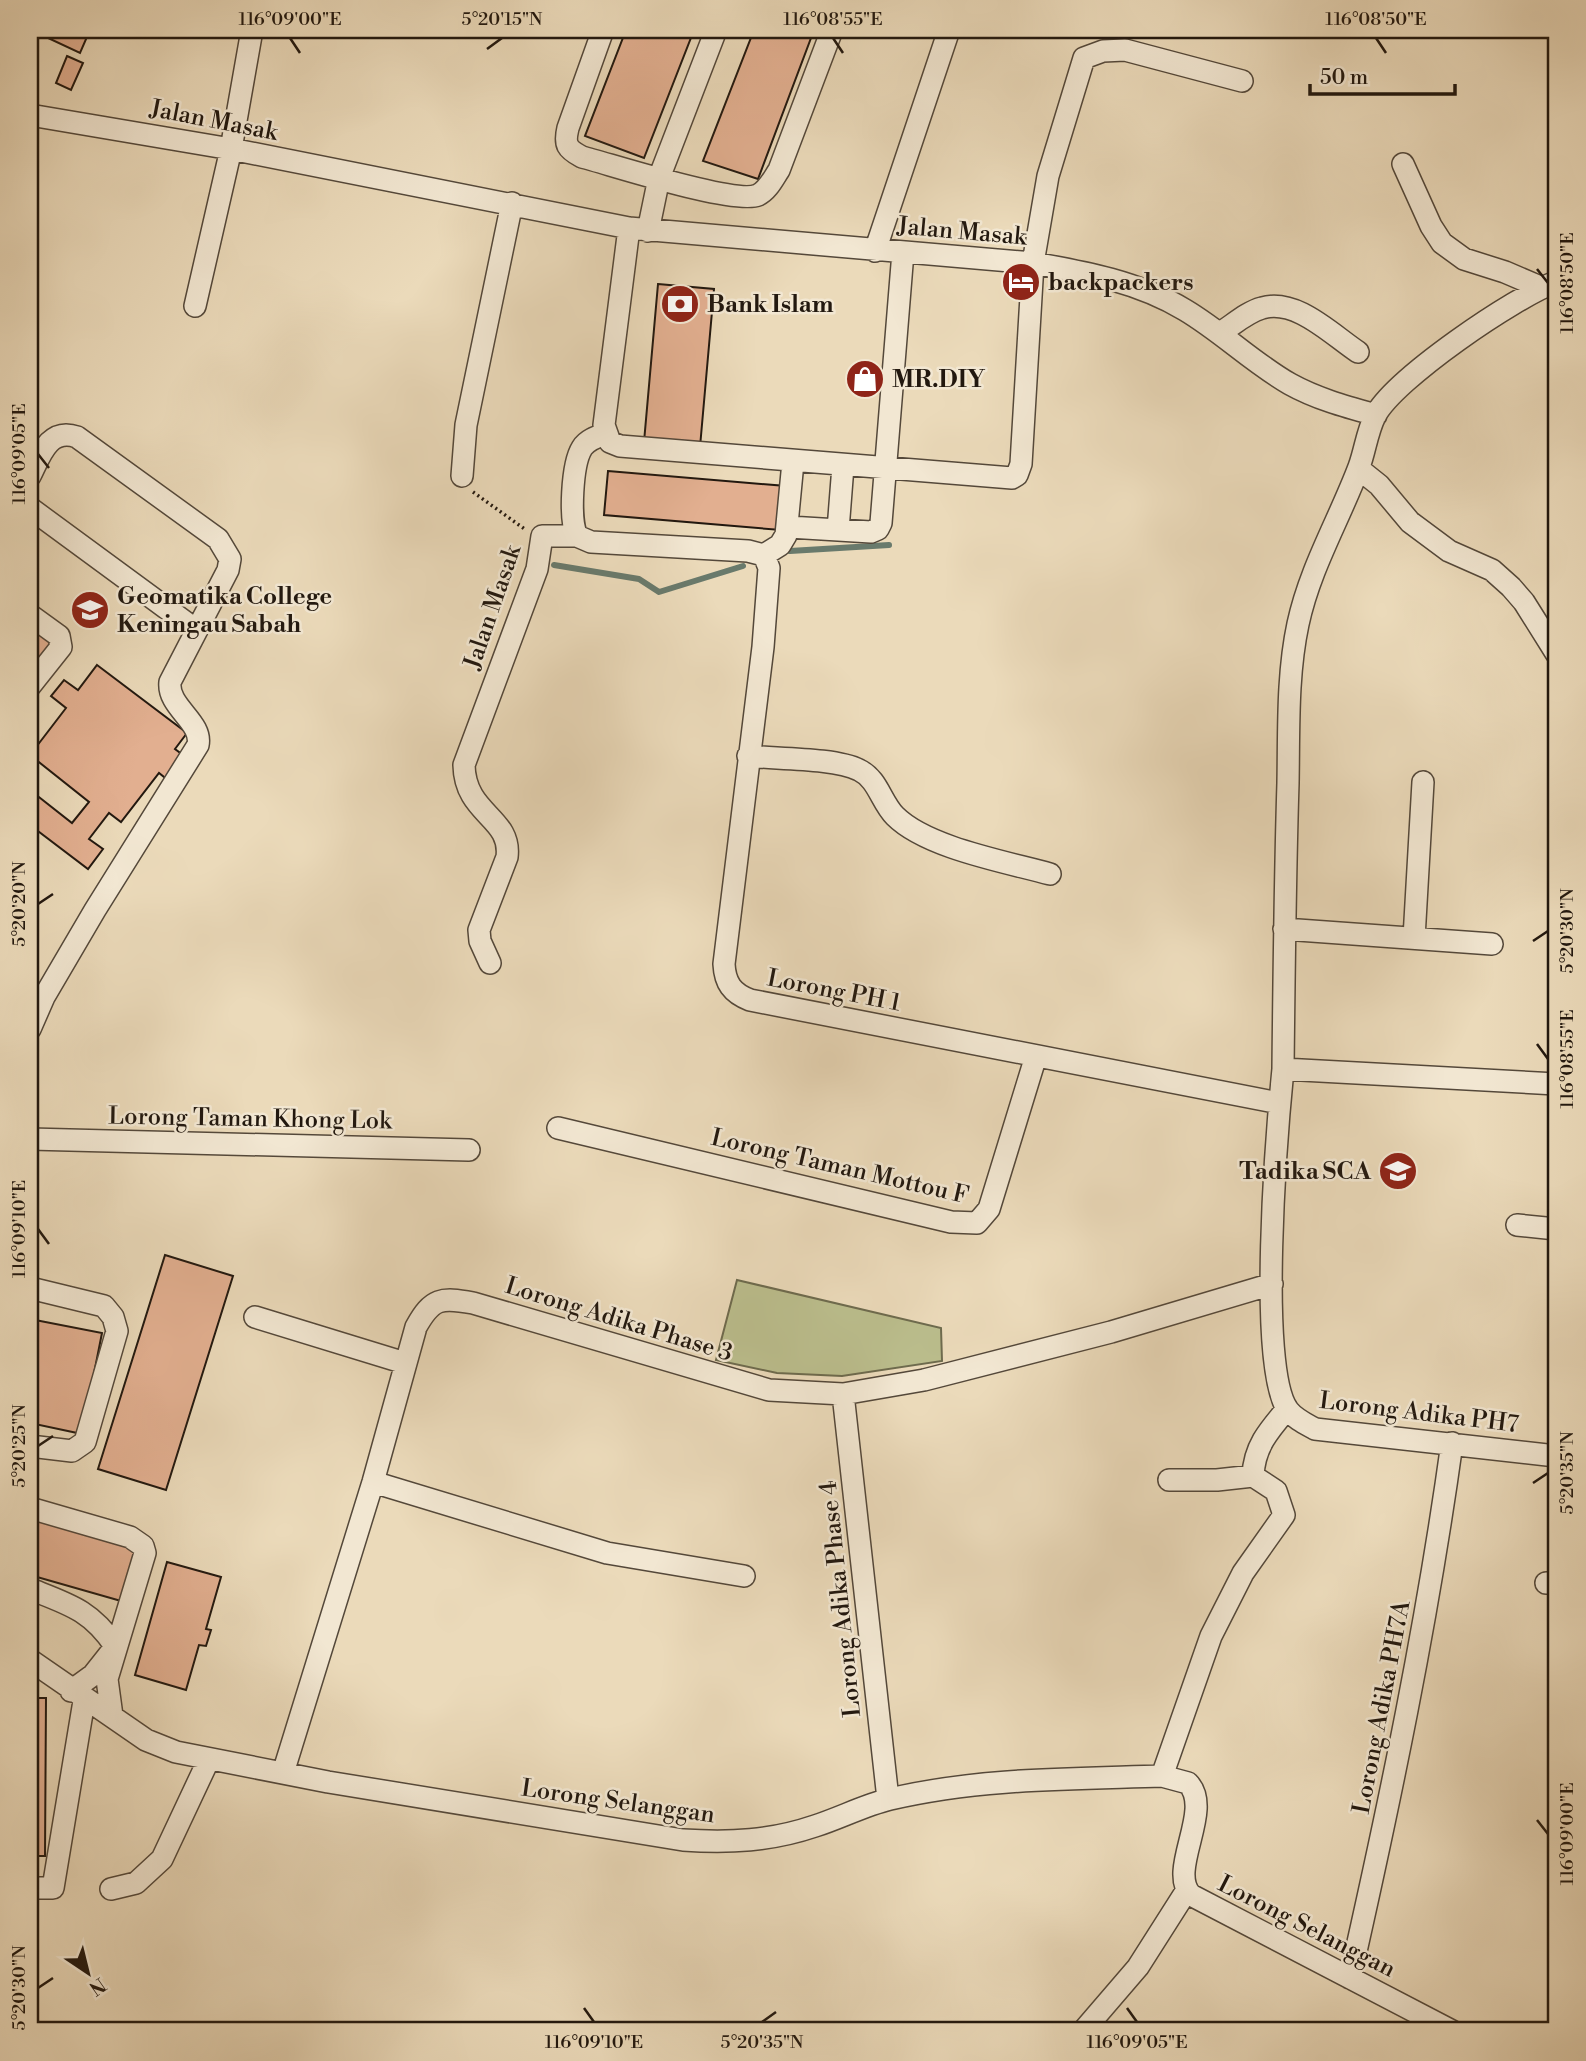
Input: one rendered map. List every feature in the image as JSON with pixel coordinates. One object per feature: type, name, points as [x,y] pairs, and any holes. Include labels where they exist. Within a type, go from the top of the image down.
[{"type":"street","points":[[195,306],[232,149],[252,30]]},
{"type":"street","points":[[603,30],[565,141],[569,150],[582,157],[731,196],[757,196],[768,188],[779,170],[832,30]]},
{"type":"street","points":[[716,30],[638,230],[605,434],[610,442],[620,446],[1005,479],[1017,475],[1021,464],[1033,262],[1048,176],[1084,58],[1103,51],[1125,50],[1242,81]]},
{"type":"street","points":[[875,251],[949,30]]},
{"type":"street","name":"Jalan Masak","points":[[30,115],[232,149],[638,230],[1033,262],[1125,283],[1184,309],[1291,384],[1325,400],[1376,415]]},
{"type":"street","points":[[1404,164],[1431,226],[1442,243],[1464,259],[1548,284]]},
{"type":"street","points":[[462,475],[466,425],[512,203]]},
{"type":"street","points":[[789,527],[871,532],[878,529],[886,469],[903,252]]},
{"type":"street","points":[[1376,415],[1420,371],[1474,328],[1548,284]]},
{"type":"street","points":[[1220,333],[1261,308],[1282,305],[1297,311],[1358,352]]},
{"type":"street","name":"Lorong Adika PH7","points":[[1376,415],[1359,469],[1326,538],[1298,625],[1290,697],[1283,1069],[1279,1103],[1272,1284],[1277,1379],[1287,1409],[1315,1429],[1556,1456]]},
{"type":"street","points":[[30,476],[45,446],[55,437],[66,433],[77,436],[218,539],[227,550],[228,570],[169,688],[198,734],[198,745],[95,910],[44,997],[30,1029]]},
{"type":"street","points":[[577,536],[571,519],[578,458],[583,446],[605,434]]},
{"type":"street","points":[[542,536],[577,536],[591,542],[748,551],[764,555],[780,545],[789,527],[793,462]]},
{"type":"street","points":[[838,530],[843,466]]},
{"type":"street","points":[[1359,469],[1379,485],[1410,522],[1449,551],[1492,570],[1511,587],[1556,653]]},
{"type":"street","points":[[30,508],[196,630]]},
{"type":"street","name":"Jalan Masak","points":[[491,964],[480,941],[479,930],[509,846],[498,824],[481,811],[467,789],[464,765],[537,569],[542,536]]},
{"type":"street","name":"Lorong PH 1","points":[[764,555],[769,568],[768,581],[724,964],[726,981],[734,993],[750,1000],[1279,1103]]},
{"type":"street","points":[[30,614],[59,636],[61,647],[30,686]]},
{"type":"street","points":[[748,757],[843,764],[860,770],[877,786],[895,816],[911,827],[964,849],[1050,874]]},
{"type":"street","points":[[1415,939],[1423,782]]},
{"type":"street","points":[[1284,929],[1492,944]]},
{"type":"street","name":"Lorong Taman Mottou F","points":[[558,1128],[951,1222],[977,1223],[989,1209],[1036,1056]]},
{"type":"street","points":[[1283,1069],[1556,1084]]},
{"type":"street","name":"Lorong Taman Khong Lok","points":[[30,1139],[470,1150]]},
{"type":"street","points":[[1517,1225],[1556,1229]]},
{"type":"street","name":"Lorong Adika Phase 3","points":[[283,1773],[373,1482],[416,1327],[426,1308],[441,1299],[454,1300],[769,1390],[843,1394],[924,1380],[1111,1332],[1272,1284]]},
{"type":"street","points":[[30,1287],[104,1306],[113,1317],[117,1331],[85,1442],[72,1451],[30,1446]]},
{"type":"street","points":[[256,1317],[405,1363]]},
{"type":"street","name":"Lorong Adika Phase 4","points":[[843,1394],[888,1799]]},
{"type":"street","points":[[1253,1476],[1254,1458],[1265,1435],[1287,1409]]},
{"type":"street","name":"Lorong Adika PH7A","points":[[1350,1978],[1408,1713],[1435,1568],[1452,1443]]},
{"type":"street","points":[[1162,1776],[1211,1636],[1243,1573],[1284,1515],[1276,1491],[1253,1476],[1217,1480],[1169,1480]]},
{"type":"street","points":[[373,1482],[607,1553],[744,1576]]},
{"type":"street","points":[[30,1508],[131,1537],[144,1546],[145,1553],[107,1679],[112,1716]]},
{"type":"street","points":[[30,1589],[88,1614],[101,1625],[115,1646]]},
{"type":"street","points":[[30,1888],[53,1888],[78,1696],[115,1646]]},
{"type":"street","name":"Lorong Selanggan","points":[[30,1660],[78,1696],[146,1740],[208,1761],[566,1823],[722,1843],[776,1837],[888,1799],[1007,1780],[1162,1776],[1188,1783],[1197,1800],[1184,1877],[1187,1890],[1452,2031]]},
{"type":"street","points":[[111,1889],[136,1883],[162,1859],[208,1761]]},
{"type":"street","points":[[1083,2031],[1138,1967],[1187,1890]]},
{"type":"path","name":"Jalan Masak","points":[[462,475],[474,494],[529,533],[542,536]]},
{"type":"green space","points":[[737,1280],[941,1328],[942,1361],[842,1376],[777,1373],[716,1360]]},
{"type":"building","points":[[31,30],[90,30],[80,53]]},
{"type":"building","points":[[626,30],[694,30],[644,158],[585,136]]},
{"type":"building","points":[[754,30],[814,30],[758,179],[703,161]]},
{"type":"building","points":[[67,56],[83,63],[71,90],[56,83]]},
{"type":"building","points":[[658,284],[714,289],[700,447],[644,442]]},
{"type":"building","points":[[608,471],[786,486],[781,530],[604,515]]},
{"type":"building","points":[[30,625],[50,641],[51,650],[30,678]]},
{"type":"building","points":[[97,665],[187,733],[175,749],[187,758],[169,781],[159,773],[121,822],[109,813],[89,839],[103,849],[88,869],[30,825],[30,790],[72,823],[89,802],[30,755],[66,708],[51,696],[64,680],[78,690]]},
{"type":"building","points":[[165,1255],[233,1276],[166,1490],[98,1469]]},
{"type":"building","points":[[30,1319],[102,1333],[82,1434],[30,1423]]},
{"type":"building","points":[[30,1518],[136,1549],[121,1601],[30,1575]]},
{"type":"building","points":[[167,1562],[221,1577],[206,1629],[211,1630],[206,1646],[199,1645],[186,1690],[135,1675]]},
{"type":"building","points":[[30,1698],[46,1698],[45,1856],[30,1856]]},
{"type":"waterway","points":[[790,551],[889,545]]},
{"type":"waterway","points":[[554,565],[639,579],[659,592],[743,566]]},
{"type":"place","name":"backpackers","points":[[1021,282]]},
{"type":"place","name":"Bank Islam","points":[[680,304]]},
{"type":"place","name":"MR.DIY","points":[[865,379]]},
{"type":"place","name":"Geomatika College Keningau Sabah","points":[[90,610]]},
{"type":"place","name":"Tadika SCA","points":[[1398,1171]]}]
